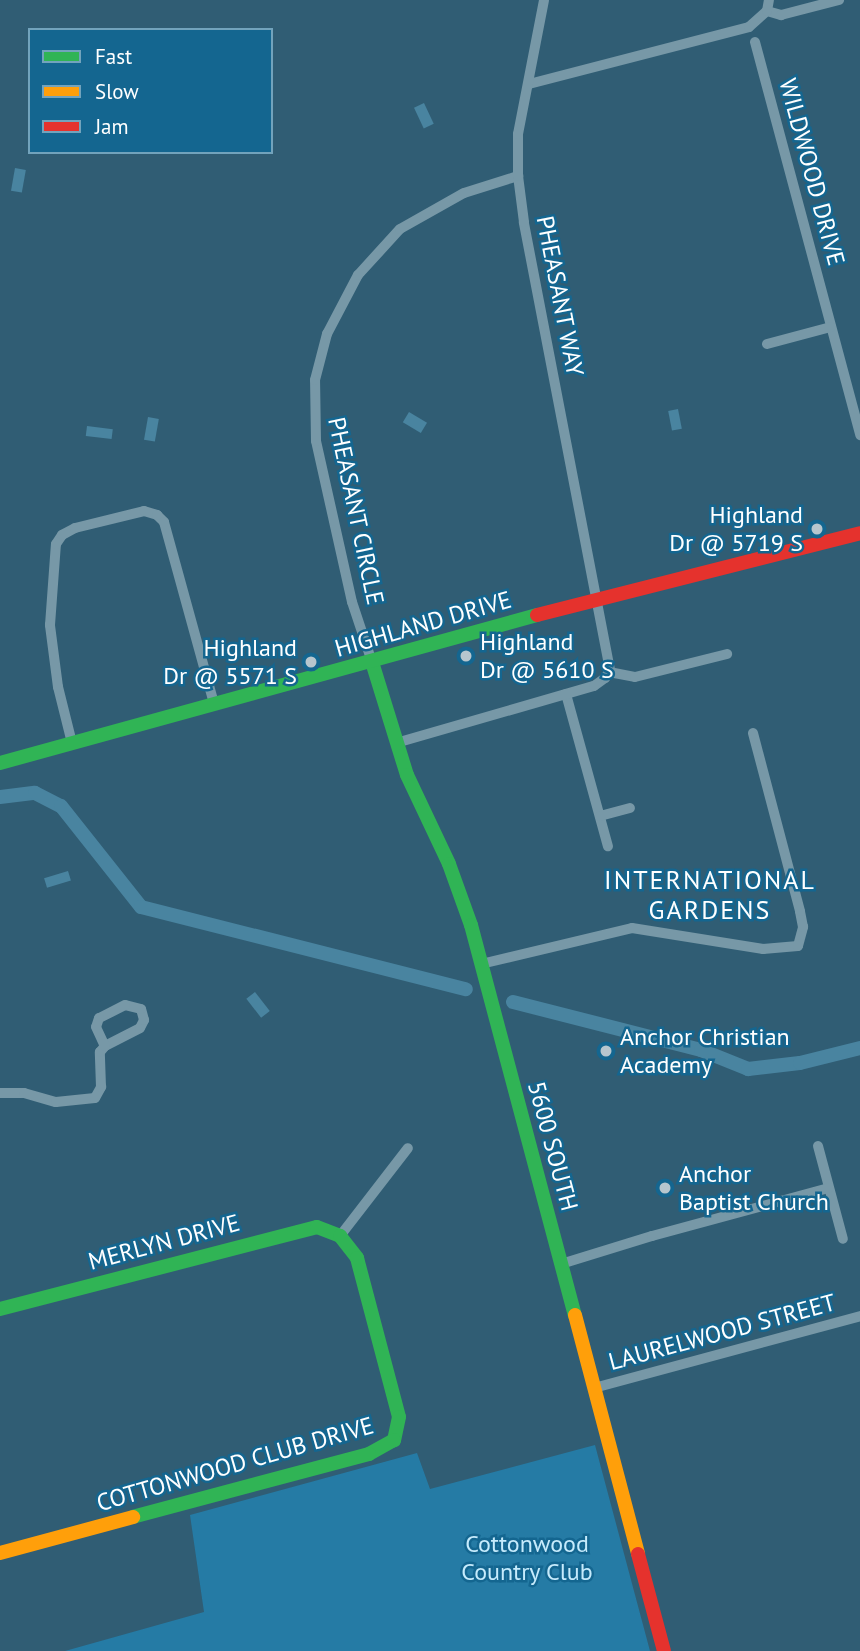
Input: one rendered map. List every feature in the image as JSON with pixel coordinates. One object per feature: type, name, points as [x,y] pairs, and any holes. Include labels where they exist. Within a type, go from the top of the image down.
[{"type":"main road","name":"HIGHLAND DRIVE","points":[[0,762],[596,599],[860,533]]},
{"type":"main road","name":"5600 SOUTH","points":[[372,662],[414,792],[459,888],[664,1651]]},
{"type":"main road","name":"MERLYN DRIVE","points":[[0,1309],[306,1228],[317,1227],[340,1236]]},
{"type":"main road","name":"COTTONWOOD CLUB DRIVE","points":[[0,1553],[369,1454],[394,1440],[399,1418],[357,1258],[340,1236]]},
{"type":"street","name":"PHEASANT WAY","points":[[544,0],[518,134],[518,176],[524,222],[609,672]]},
{"type":"street","points":[[529,84],[749,27],[767,11],[769,0]]},
{"type":"street","points":[[767,11],[781,15],[839,0]]},
{"type":"street","name":"WILDWOOD DRIVE","points":[[755,42],[860,435]]},
{"type":"street","name":"PHEASANT CIRCLE","points":[[372,662],[352,602],[316,441],[315,380],[327,334],[358,275],[400,229],[464,193],[518,176]]},
{"type":"street","points":[[767,344],[831,327]]},
{"type":"street","points":[[72,743],[58,687],[50,625],[56,544],[62,535],[75,528],[144,511],[153,513],[164,522],[214,704]]},
{"type":"street","points":[[396,743],[513,712],[597,685],[609,672],[635,677],[727,654]]},
{"type":"street","points":[[566,694],[608,846]]},
{"type":"street","points":[[481,964],[632,928],[763,950],[798,946],[803,927],[800,911],[753,733]]},
{"type":"street","points":[[600,816],[630,808]]},
{"type":"street","points":[[0,1093],[17,1092],[56,1102],[91,1101],[100,1092],[99,1056],[104,1046],[140,1028],[144,1020],[141,1009],[125,1005],[99,1018],[96,1027],[104,1046]]},
{"type":"street","points":[[818,1146],[843,1239]]},
{"type":"street","points":[[340,1236],[408,1148]]},
{"type":"street","points":[[561,1264],[829,1188]]},
{"type":"street","name":"LAURELWOOD STREET","points":[[594,1388],[860,1316]]},
{"type":"green space","name":"Cottonwood Country Club","points":[[595,1445],[650,1651],[65,1651],[204,1612],[190,1515],[417,1453],[430,1489]]},
{"type":"shaded area","points":[[424,103],[434,124],[424,128],[414,108]]},
{"type":"shaded area","points":[[15,168],[26,170],[22,193],[11,191]]},
{"type":"shaded area","points":[[678,409],[682,429],[672,431],[668,411]]},
{"type":"shaded area","points":[[409,412],[427,423],[421,433],[403,422]]},
{"type":"shaded area","points":[[148,417],[159,419],[155,442],[144,440]]},
{"type":"shaded area","points":[[87,426],[113,429],[112,439],[86,436]]},
{"type":"shaded area","points":[[68,871],[71,881],[47,888],[44,878]]},
{"type":"shaded area","points":[[255,992],[270,1011],[261,1018],[246,999]]},
{"type":"waterway","points":[[0,797],[35,793],[61,806],[141,907],[466,989]]},
{"type":"waterway","points":[[513,1002],[701,1050],[748,1069],[800,1063],[860,1048]]},
{"type":"traffic: fast","points":[[0,763],[537,615]]},
{"type":"traffic: fast","points":[[372,662],[407,775],[449,864],[471,925],[575,1315]]},
{"type":"traffic: fast","points":[[0,1309],[317,1227],[340,1236],[357,1258],[399,1417],[394,1440],[369,1454],[133,1517]]},
{"type":"traffic: slow","points":[[575,1315],[638,1554]]},
{"type":"traffic: slow","points":[[0,1553],[133,1517]]},
{"type":"traffic: jam","points":[[537,615],[860,533]]},
{"type":"traffic: jam","points":[[638,1554],[664,1651]]},
{"type":"place","name":"Highland Dr @ 5719 S","points":[[817,529]]},
{"type":"place","name":"Highland Dr @ 5610 S","points":[[466,656]]},
{"type":"place","name":"Highland Dr @ 5571 S","points":[[311,662]]},
{"type":"place","name":"Anchor Christian Academy","points":[[606,1051]]},
{"type":"place","name":"Anchor Baptist Church","points":[[665,1188]]},
{"type":"district","name":"INTERNATIONAL GARDENS","points":[[710,895]]}]
